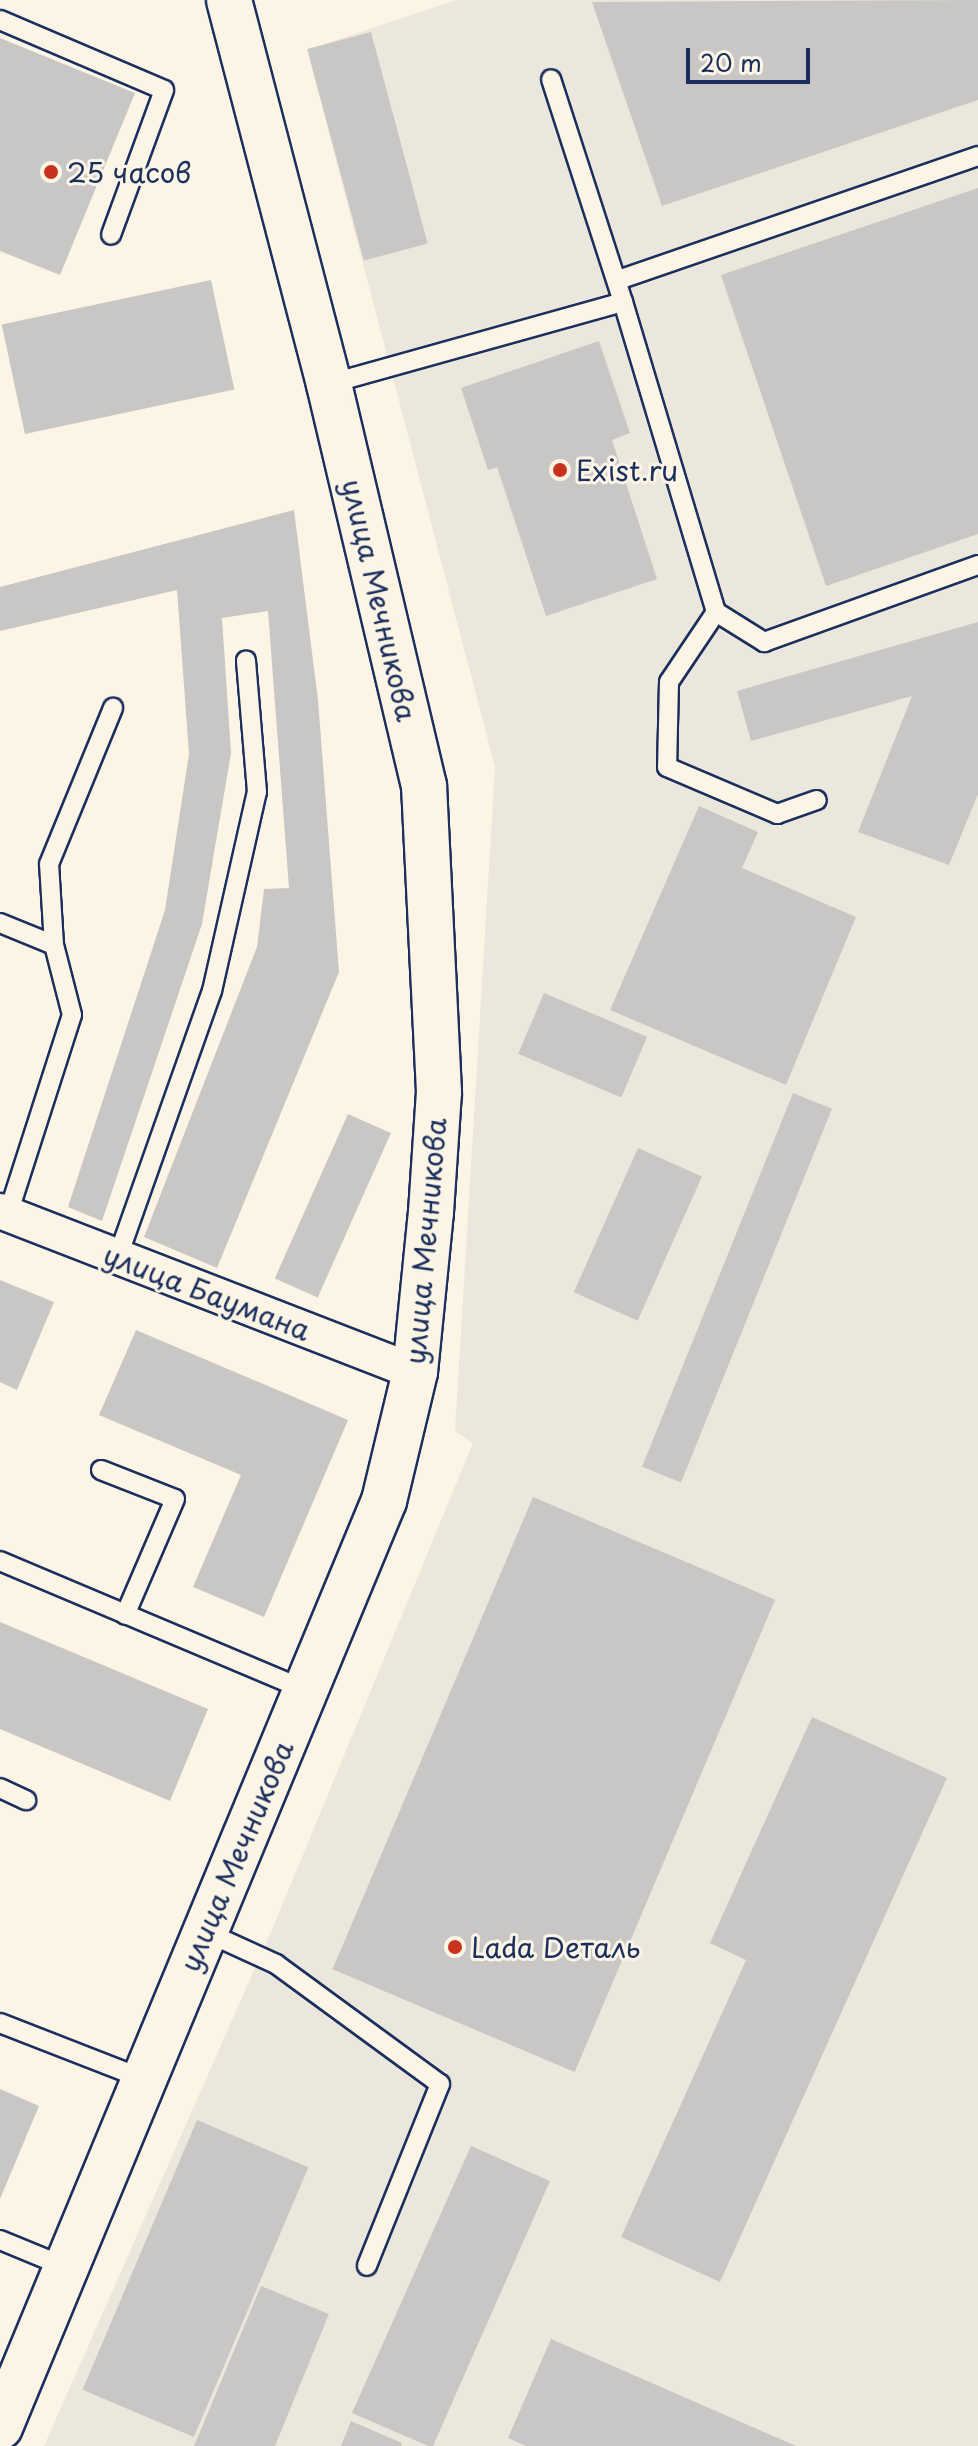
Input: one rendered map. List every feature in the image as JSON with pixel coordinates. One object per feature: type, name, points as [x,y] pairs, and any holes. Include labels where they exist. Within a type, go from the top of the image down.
[{"type":"street","name":"улица Мечникова","points":[[0,2427],[63,2266],[203,1931],[308,1691],[384,1501],[415,1372],[439,1092],[424,786],[329,384],[229,0]]},
{"type":"street","name":"улица Баумана","points":[[4,1213],[415,1372]]},
{"type":"lane","points":[[0,20],[164,90],[111,235]]},
{"type":"lane","points":[[551,79],[618,280],[716,612],[764,642],[978,565]]},
{"type":"lane","points":[[618,280],[978,156]]},
{"type":"lane","points":[[329,384],[623,302]]},
{"type":"lane","points":[[716,612],[669,682],[667,767],[777,814],[817,800]]},
{"type":"lane","points":[[117,1259],[212,991],[257,792],[246,660]]},
{"type":"lane","points":[[4,1213],[72,1015],[54,945],[49,864],[113,708]]},
{"type":"lane","points":[[0,923],[54,945]]},
{"type":"lane","points":[[101,1470],[175,1499],[125,1615]]},
{"type":"lane","points":[[0,1561],[308,1691]]},
{"type":"lane","points":[[0,1788],[26,1800]]},
{"type":"lane","points":[[203,1931],[276,1964],[440,2084],[367,2266]]},
{"type":"lane","points":[[0,2023],[141,2078]]},
{"type":"lane","points":[[0,2240],[63,2266]]},
{"type":"shaded area","points":[[456,0],[978,0],[978,2446],[44,2446],[274,1925],[473,1443],[455,1431],[495,767],[307,50]]},
{"type":"building","points":[[978,0],[978,100],[662,206],[592,2]]},
{"type":"building","points":[[371,32],[428,244],[364,261],[307,49]]},
{"type":"building","name":"25 часов","points":[[0,38],[135,93],[60,275],[0,251]]},
{"type":"building","points":[[978,188],[978,534],[826,586],[721,275]]},
{"type":"building","points":[[211,280],[234,390],[25,434],[2,324]]},
{"type":"building","points":[[599,341],[630,433],[612,440],[657,579],[546,616],[497,467],[488,470],[461,388]]},
{"type":"building","points":[[294,510],[318,700],[339,972],[217,1268],[144,1237],[257,947],[264,889],[289,888],[268,611],[222,618],[231,753],[202,924],[102,1221],[68,1207],[165,910],[189,754],[177,590],[0,631],[0,587]]},
{"type":"building","points":[[978,622],[978,794],[949,865],[858,832],[912,696],[751,741],[737,691]]},
{"type":"building","points":[[699,806],[758,832],[742,868],[856,917],[786,1085],[610,1010]]},
{"type":"building","points":[[544,993],[647,1037],[621,1098],[518,1054]]},
{"type":"building","points":[[793,1093],[832,1109],[681,1482],[642,1467]]},
{"type":"building","points":[[348,1114],[391,1133],[318,1298],[275,1278]]},
{"type":"building","points":[[638,1148],[702,1176],[638,1321],[574,1292]]},
{"type":"building","points":[[0,1280],[54,1302],[17,1390],[0,1382]]},
{"type":"building","points":[[136,1330],[348,1420],[264,1617],[193,1587],[241,1475],[99,1415]]},
{"type":"building","points":[[533,1497],[775,1600],[575,2072],[333,1969]]},
{"type":"building","points":[[0,1622],[208,1709],[170,1801],[0,1729]]},
{"type":"building","points":[[812,1717],[947,1778],[720,2282],[621,2237],[746,1960],[710,1943]]},
{"type":"building","points":[[0,2089],[39,2106],[0,2199]]},
{"type":"building","points":[[197,2120],[308,2167],[194,2437],[83,2390]]},
{"type":"building","points":[[471,2146],[550,2181],[433,2446],[428,2446],[352,2413]]},
{"type":"building","points":[[261,2286],[329,2314],[275,2446],[194,2446]]},
{"type":"building","points":[[551,2339],[796,2446],[526,2446],[508,2438]]},
{"type":"building","points":[[351,2421],[402,2443],[401,2446],[341,2446]]},
{"type":"place","name":"25 часов","points":[[51,172]]},
{"type":"place","name":"Exist.ru","points":[[560,470]]},
{"type":"place","name":"Lada Dеталь","points":[[455,1947]]}]
